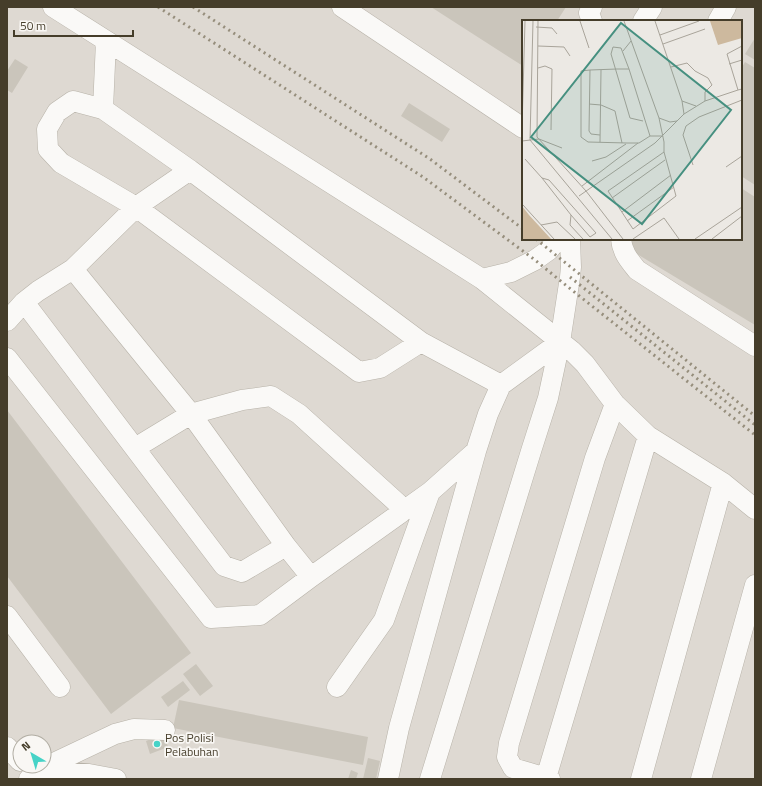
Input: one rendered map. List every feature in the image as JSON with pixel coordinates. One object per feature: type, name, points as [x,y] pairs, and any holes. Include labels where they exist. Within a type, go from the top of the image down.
[{"type":"lane","points":[[53,7],[482,279],[572,351],[585,364],[615,404],[648,436],[723,483],[755,509]]},
{"type":"lane","points":[[342,7],[366,13],[522,127]]},
{"type":"lane","points":[[592,7],[589,13],[592,20]]},
{"type":"lane","points":[[644,20],[652,7]]},
{"type":"lane","points":[[719,20],[726,7]]},
{"type":"lane","points":[[103,109],[106,40]]},
{"type":"lane","points":[[421,342],[380,368],[359,372],[136,207],[61,163],[48,149],[48,129],[56,112],[73,101],[103,109],[190,170],[421,342],[502,385]]},
{"type":"lane","points":[[7,321],[24,302],[38,291],[73,269],[136,207],[190,170]]},
{"type":"lane","points":[[482,279],[511,272],[528,264],[550,250],[557,240]]},
{"type":"lane","points":[[430,779],[548,398],[560,342],[570,277],[570,240]]},
{"type":"lane","points":[[621,240],[621,246],[637,270],[755,346]]},
{"type":"lane","points":[[73,269],[191,414],[286,546],[311,577]]},
{"type":"lane","points":[[24,302],[224,566],[242,572],[286,546]]},
{"type":"lane","points":[[388,779],[399,728],[476,451],[488,414],[502,385],[560,342]]},
{"type":"lane","points":[[7,358],[211,618],[260,615],[430,492],[476,451]]},
{"type":"lane","points":[[135,448],[191,414],[242,400],[270,396],[299,414],[405,510]]},
{"type":"lane","points":[[615,404],[595,458],[509,742],[507,757],[513,768],[548,778],[648,436]]},
{"type":"lane","points":[[641,779],[723,483]]},
{"type":"lane","points":[[337,687],[384,620],[430,492]]},
{"type":"lane","points":[[701,779],[755,585]]},
{"type":"lane","points":[[7,616],[60,686]]},
{"type":"lane","points":[[52,763],[115,734],[134,730],[164,730]]},
{"type":"lane","points":[[52,773],[89,774],[116,779]]},
{"type":"shaded area","points":[[7,7],[755,7],[755,779],[7,779]]},
{"type":"building","points":[[431,7],[566,7],[558,20],[522,20],[522,65]]},
{"type":"building","points":[[755,38],[755,60],[745,54]]},
{"type":"building","points":[[15,59],[28,67],[12,93],[7,90],[7,71]]},
{"type":"building","points":[[745,62],[755,68],[755,185],[742,177],[742,67]]},
{"type":"building","points":[[409,103],[450,129],[442,142],[401,116]]},
{"type":"building","points":[[742,189],[755,197],[755,325],[627,248],[632,240],[742,240]]},
{"type":"building","points":[[7,410],[191,653],[111,714],[7,576]]},
{"type":"building","points":[[196,664],[213,686],[200,696],[183,674]]},
{"type":"building","points":[[183,681],[190,690],[168,707],[161,697]]},
{"type":"building","points":[[179,700],[368,737],[363,765],[173,728]]},
{"type":"building","name":"Pos Polisi Pelabuhan","points":[[164,734],[168,747],[150,754],[146,741]]},
{"type":"building","points":[[368,758],[380,761],[376,779],[363,779]]},
{"type":"building","points":[[351,770],[358,773],[356,779],[348,779]]},
{"type":"railway","points":[[158,7],[423,177],[535,260],[755,435]]},
{"type":"railway","points":[[193,7],[430,159],[522,228]]},
{"type":"railway","points":[[537,240],[755,416]]},
{"type":"railway","points":[[570,277],[755,425]]},
{"type":"place","name":"Pos Polisi Pelabuhan","points":[[157,744]]}]
